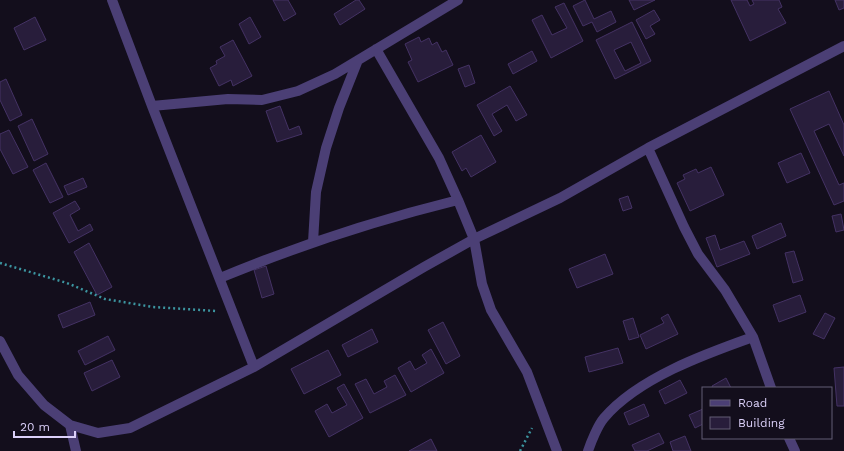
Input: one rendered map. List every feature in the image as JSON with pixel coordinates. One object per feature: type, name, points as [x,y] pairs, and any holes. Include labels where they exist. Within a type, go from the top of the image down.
[{"type":"street","points":[[112,0],[254,367]]},
{"type":"street","points":[[152,106],[228,99],[262,100],[298,91],[335,74],[458,0]]},
{"type":"street","points":[[0,341],[18,375],[44,405],[70,425],[98,434],[130,428],[254,367],[424,267],[474,240],[560,198],[648,148],[844,46]]},
{"type":"street","points":[[376,49],[439,158],[458,200],[474,240],[482,284],[491,310],[527,372],[557,451]]},
{"type":"street","points":[[313,242],[316,192],[326,148],[358,60]]},
{"type":"street","points":[[648,148],[698,254],[725,290],[754,337],[771,387]]},
{"type":"street","points":[[220,278],[263,260],[313,242],[420,209],[458,200]]},
{"type":"street","points":[[588,451],[603,419],[625,398],[652,380],[718,349],[754,337]]},
{"type":"street","points":[[70,425],[76,451]]},
{"type":"street","points":[[789,439],[795,451]]},
{"type":"path","points":[[0,263],[60,281],[105,300],[153,307],[233,312]]},
{"type":"building","points":[[273,0],[288,0],[296,14],[284,21]]},
{"type":"building","points":[[356,0],[359,0],[365,9],[340,25],[334,14]]},
{"type":"building","points":[[585,0],[594,19],[611,11],[616,22],[597,32],[592,22],[583,26],[573,6]]},
{"type":"building","points":[[629,0],[655,0],[634,10]]},
{"type":"building","points":[[731,0],[747,0],[750,6],[754,4],[752,0],[779,0],[782,7],[778,9],[786,23],[750,41]]},
{"type":"building","points":[[835,0],[844,0],[844,8],[839,10]]},
{"type":"building","points":[[564,3],[583,41],[551,58],[532,20],[542,15],[552,35],[567,28],[555,7]]},
{"type":"building","points":[[654,10],[660,20],[650,26],[655,34],[646,39],[636,20]]},
{"type":"building","points":[[35,17],[46,40],[24,50],[14,28]]},
{"type":"building","points":[[250,17],[261,37],[249,44],[239,24]]},
{"type":"building","points":[[632,22],[651,61],[615,79],[596,40]],"holes":[[[631,42],[641,63],[625,71],[614,50]]]},
{"type":"building","points":[[419,37],[421,42],[429,38],[432,45],[437,42],[442,52],[446,50],[453,65],[418,82],[408,62],[412,60],[405,44]]},
{"type":"building","points":[[233,40],[252,76],[233,86],[231,80],[219,86],[210,68],[217,64],[216,61],[225,56],[220,47]]},
{"type":"building","points":[[532,51],[537,61],[513,74],[508,64]]},
{"type":"building","points":[[469,65],[475,83],[465,87],[458,69]]},
{"type":"building","points":[[6,79],[22,115],[10,121],[0,100],[0,82]]},
{"type":"building","points":[[510,86],[527,115],[516,121],[507,105],[492,114],[502,131],[494,136],[477,105]]},
{"type":"building","points":[[829,91],[844,125],[844,156],[829,124],[814,131],[839,185],[844,183],[844,201],[834,205],[790,109]]},
{"type":"building","points":[[280,106],[289,130],[299,126],[302,134],[277,142],[266,111]]},
{"type":"building","points":[[32,119],[48,154],[34,161],[18,126]]},
{"type":"building","points":[[9,130],[28,167],[13,174],[0,149],[0,134]]},
{"type":"building","points":[[481,135],[496,162],[471,177],[466,168],[462,171],[452,152]]},
{"type":"building","points":[[801,153],[810,173],[787,183],[778,163]]},
{"type":"building","points":[[46,163],[63,197],[50,203],[33,170]]},
{"type":"building","points":[[711,167],[724,195],[690,211],[677,183],[685,179],[683,175],[696,169],[698,173]]},
{"type":"building","points":[[83,178],[87,187],[68,195],[64,186]]},
{"type":"building","points":[[628,196],[632,208],[623,211],[619,199]]},
{"type":"building","points":[[75,201],[80,209],[70,215],[78,231],[90,224],[93,230],[69,243],[53,213]]},
{"type":"building","points":[[841,214],[844,230],[836,232],[832,216]]},
{"type":"building","points":[[781,223],[786,236],[757,249],[752,236]]},
{"type":"building","points":[[715,235],[720,250],[744,241],[750,254],[717,267],[706,238]]},
{"type":"building","points":[[89,243],[112,287],[97,295],[74,252]]},
{"type":"building","points":[[794,251],[803,280],[793,283],[785,253]]},
{"type":"building","points":[[605,254],[613,274],[577,288],[569,269]]},
{"type":"building","points":[[266,266],[274,294],[262,298],[254,270]]},
{"type":"building","points":[[800,295],[806,312],[779,322],[773,305]]},
{"type":"building","points":[[90,302],[95,315],[63,328],[58,315]]},
{"type":"building","points":[[825,313],[835,318],[824,339],[813,334]]},
{"type":"building","points":[[668,314],[678,334],[646,349],[640,335],[664,323],[661,318]]},
{"type":"building","points":[[633,318],[639,337],[629,340],[623,321]]},
{"type":"building","points":[[443,322],[460,356],[446,364],[428,330]]},
{"type":"building","points":[[372,329],[378,342],[348,357],[342,345]]},
{"type":"building","points":[[108,336],[115,350],[85,365],[78,351]]},
{"type":"building","points":[[618,348],[623,363],[589,372],[585,357]]},
{"type":"building","points":[[431,349],[444,373],[411,392],[398,368],[410,361],[415,370],[427,363],[422,355]]},
{"type":"building","points":[[328,350],[341,375],[304,394],[291,369]]},
{"type":"building","points":[[112,360],[120,377],[92,391],[84,373]]},
{"type":"building","points":[[844,367],[844,406],[837,406],[834,368]]},
{"type":"building","points":[[395,375],[406,395],[370,413],[355,384],[366,379],[374,394],[387,387],[384,381]]},
{"type":"building","points":[[726,378],[730,387],[712,387]]},
{"type":"building","points":[[680,380],[687,393],[665,404],[659,391]]},
{"type":"building","points":[[344,384],[363,418],[329,437],[315,411],[327,404],[332,413],[347,405],[337,388]]},
{"type":"building","points":[[644,404],[649,416],[629,425],[624,413]]},
{"type":"building","points":[[702,409],[702,424],[695,428],[689,415]]},
{"type":"building","points":[[659,433],[664,443],[647,451],[635,451],[632,445]]},
{"type":"building","points":[[685,436],[691,451],[673,451],[670,442]]},
{"type":"building","points":[[431,439],[437,451],[409,451]]}]
